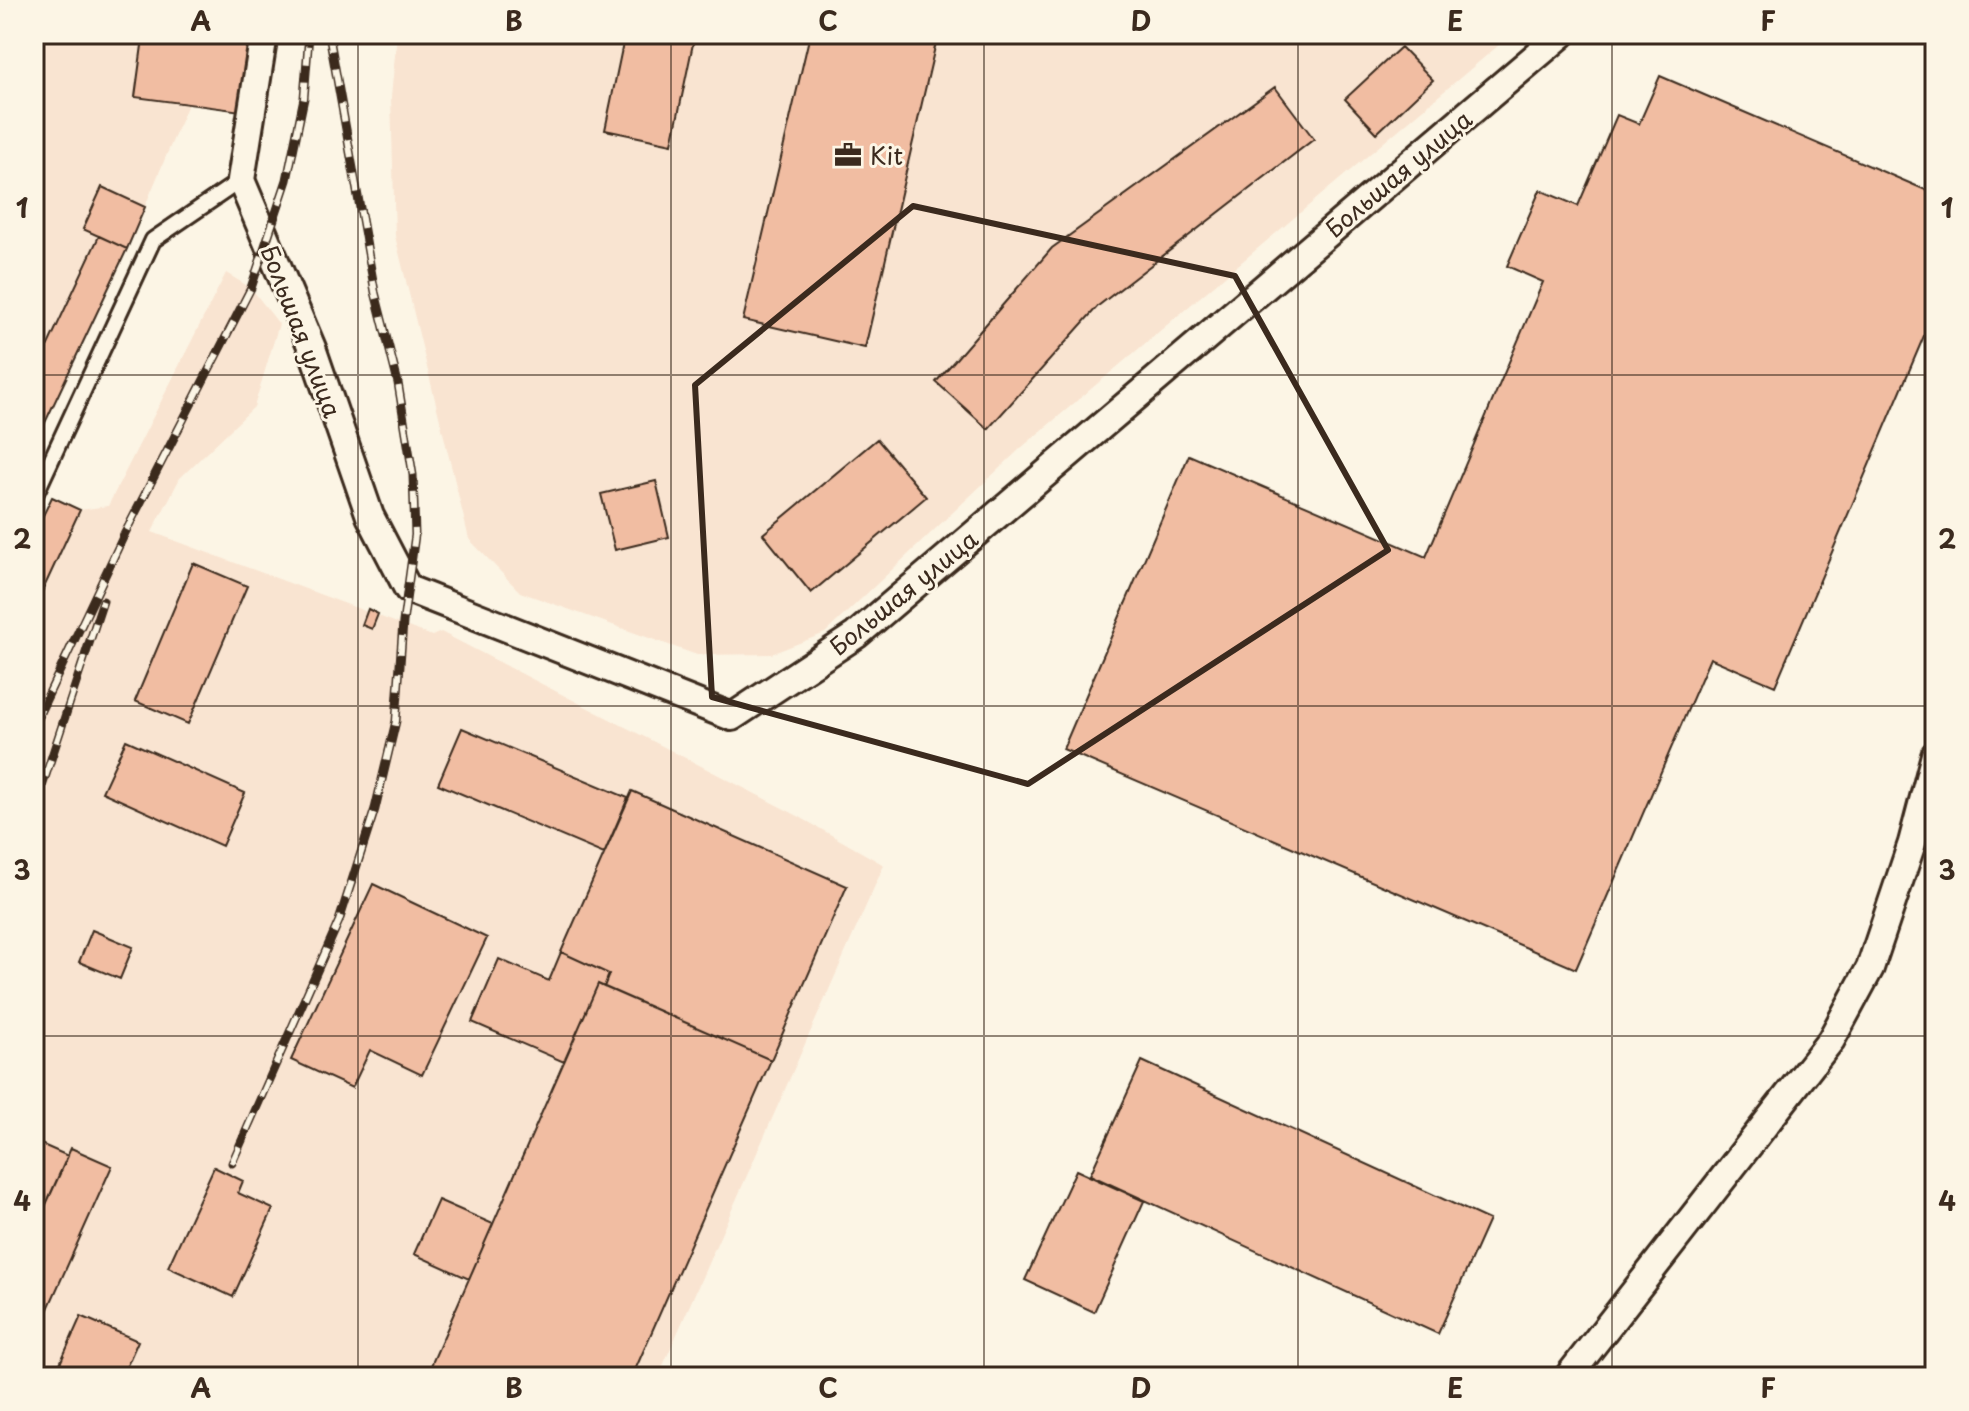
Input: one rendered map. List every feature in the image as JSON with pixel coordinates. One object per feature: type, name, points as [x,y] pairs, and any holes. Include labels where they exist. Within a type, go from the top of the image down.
[{"type":"street","points":[[241,180],[264,34]]},
{"type":"street","name":"Большая улица","points":[[241,180],[312,348],[370,516],[408,589],[732,717],[856,635],[1562,34]]},
{"type":"street","points":[[1568,1377],[1831,1040],[1870,968],[1912,843],[1935,755]]},
{"type":"lane","points":[[34,497],[153,240],[241,180]]},
{"type":"highlighted area","points":[[913,206],[1235,276],[1388,550],[1028,784],[712,697],[695,385]]},
{"type":"shaded area","points":[[34,34],[252,34],[241,111],[188,104],[127,249],[99,237],[34,375]]},
{"type":"shaded area","points":[[397,34],[1512,34],[1021,448],[825,633],[771,654],[697,655],[520,592],[469,539],[395,236],[391,97]]},
{"type":"shaded area","points":[[226,273],[251,288],[279,324],[254,407],[180,478],[152,532],[432,636],[441,632],[798,816],[884,865],[658,1377],[34,1377],[34,609],[80,510],[108,506]]},
{"type":"building","points":[[183,34],[252,34],[241,111],[135,97],[143,38],[182,44]]},
{"type":"building","points":[[625,34],[695,34],[672,144],[605,130]]},
{"type":"building","points":[[810,34],[938,34],[865,348],[743,320]]},
{"type":"building","points":[[1401,47],[1433,80],[1377,133],[1345,99]]},
{"type":"building","points":[[1660,76],[1935,194],[1935,222],[1930,235],[1935,237],[1935,310],[1775,686],[1710,658],[1576,969],[1063,749],[1189,455],[1426,557],[1543,282],[1507,266],[1540,190],[1578,206],[1617,115],[1639,124]]},
{"type":"building","points":[[1275,87],[1314,139],[1098,306],[988,429],[936,382],[1052,248]]},
{"type":"building","points":[[102,187],[145,207],[127,249],[83,229]]},
{"type":"building","points":[[99,236],[127,249],[34,446],[34,375]]},
{"type":"building","points":[[877,439],[926,497],[811,593],[763,534]]},
{"type":"building","points":[[656,481],[669,537],[615,550],[601,494]]},
{"type":"building","points":[[52,497],[80,510],[34,609],[34,534]]},
{"type":"building","points":[[193,563],[247,586],[188,724],[135,701]]},
{"type":"building","points":[[368,609],[378,614],[372,629],[362,625]]},
{"type":"building","points":[[462,728],[628,798],[604,854],[438,784]]},
{"type":"building","points":[[126,740],[245,793],[222,846],[102,792]]},
{"type":"building","points":[[632,791],[847,886],[771,1060],[604,987],[609,974],[561,952]]},
{"type":"building","points":[[373,884],[487,938],[422,1075],[370,1050],[352,1088],[291,1060]]},
{"type":"building","points":[[92,930],[133,947],[120,979],[79,962]]},
{"type":"building","points":[[561,952],[609,974],[604,987],[598,984],[564,1062],[472,1022],[499,959],[549,981]]},
{"type":"building","points":[[598,984],[771,1060],[632,1377],[426,1377]]},
{"type":"building","points":[[1142,1061],[1489,1220],[1438,1334],[1090,1175]]},
{"type":"building","points":[[34,1141],[68,1156],[34,1231]]},
{"type":"building","points":[[71,1148],[112,1166],[34,1340],[34,1231]]},
{"type":"building","points":[[214,1167],[243,1181],[238,1193],[273,1209],[233,1297],[168,1267]]},
{"type":"building","points":[[1076,1170],[1144,1201],[1094,1312],[1025,1280]]},
{"type":"building","points":[[438,1200],[493,1224],[469,1279],[414,1254]]},
{"type":"building","points":[[81,1316],[138,1341],[122,1377],[54,1377]]},
{"type":"railway","points":[[34,725],[125,533],[251,288],[287,180],[304,98],[309,34]]},
{"type":"railway","points":[[232,1163],[339,921],[375,809],[396,721],[403,622],[415,535],[413,475],[398,383],[375,292],[329,34]]},
{"type":"railway","points":[[34,811],[103,601]]},
{"type":"place","name":"Kit","points":[[848,155]]}]
